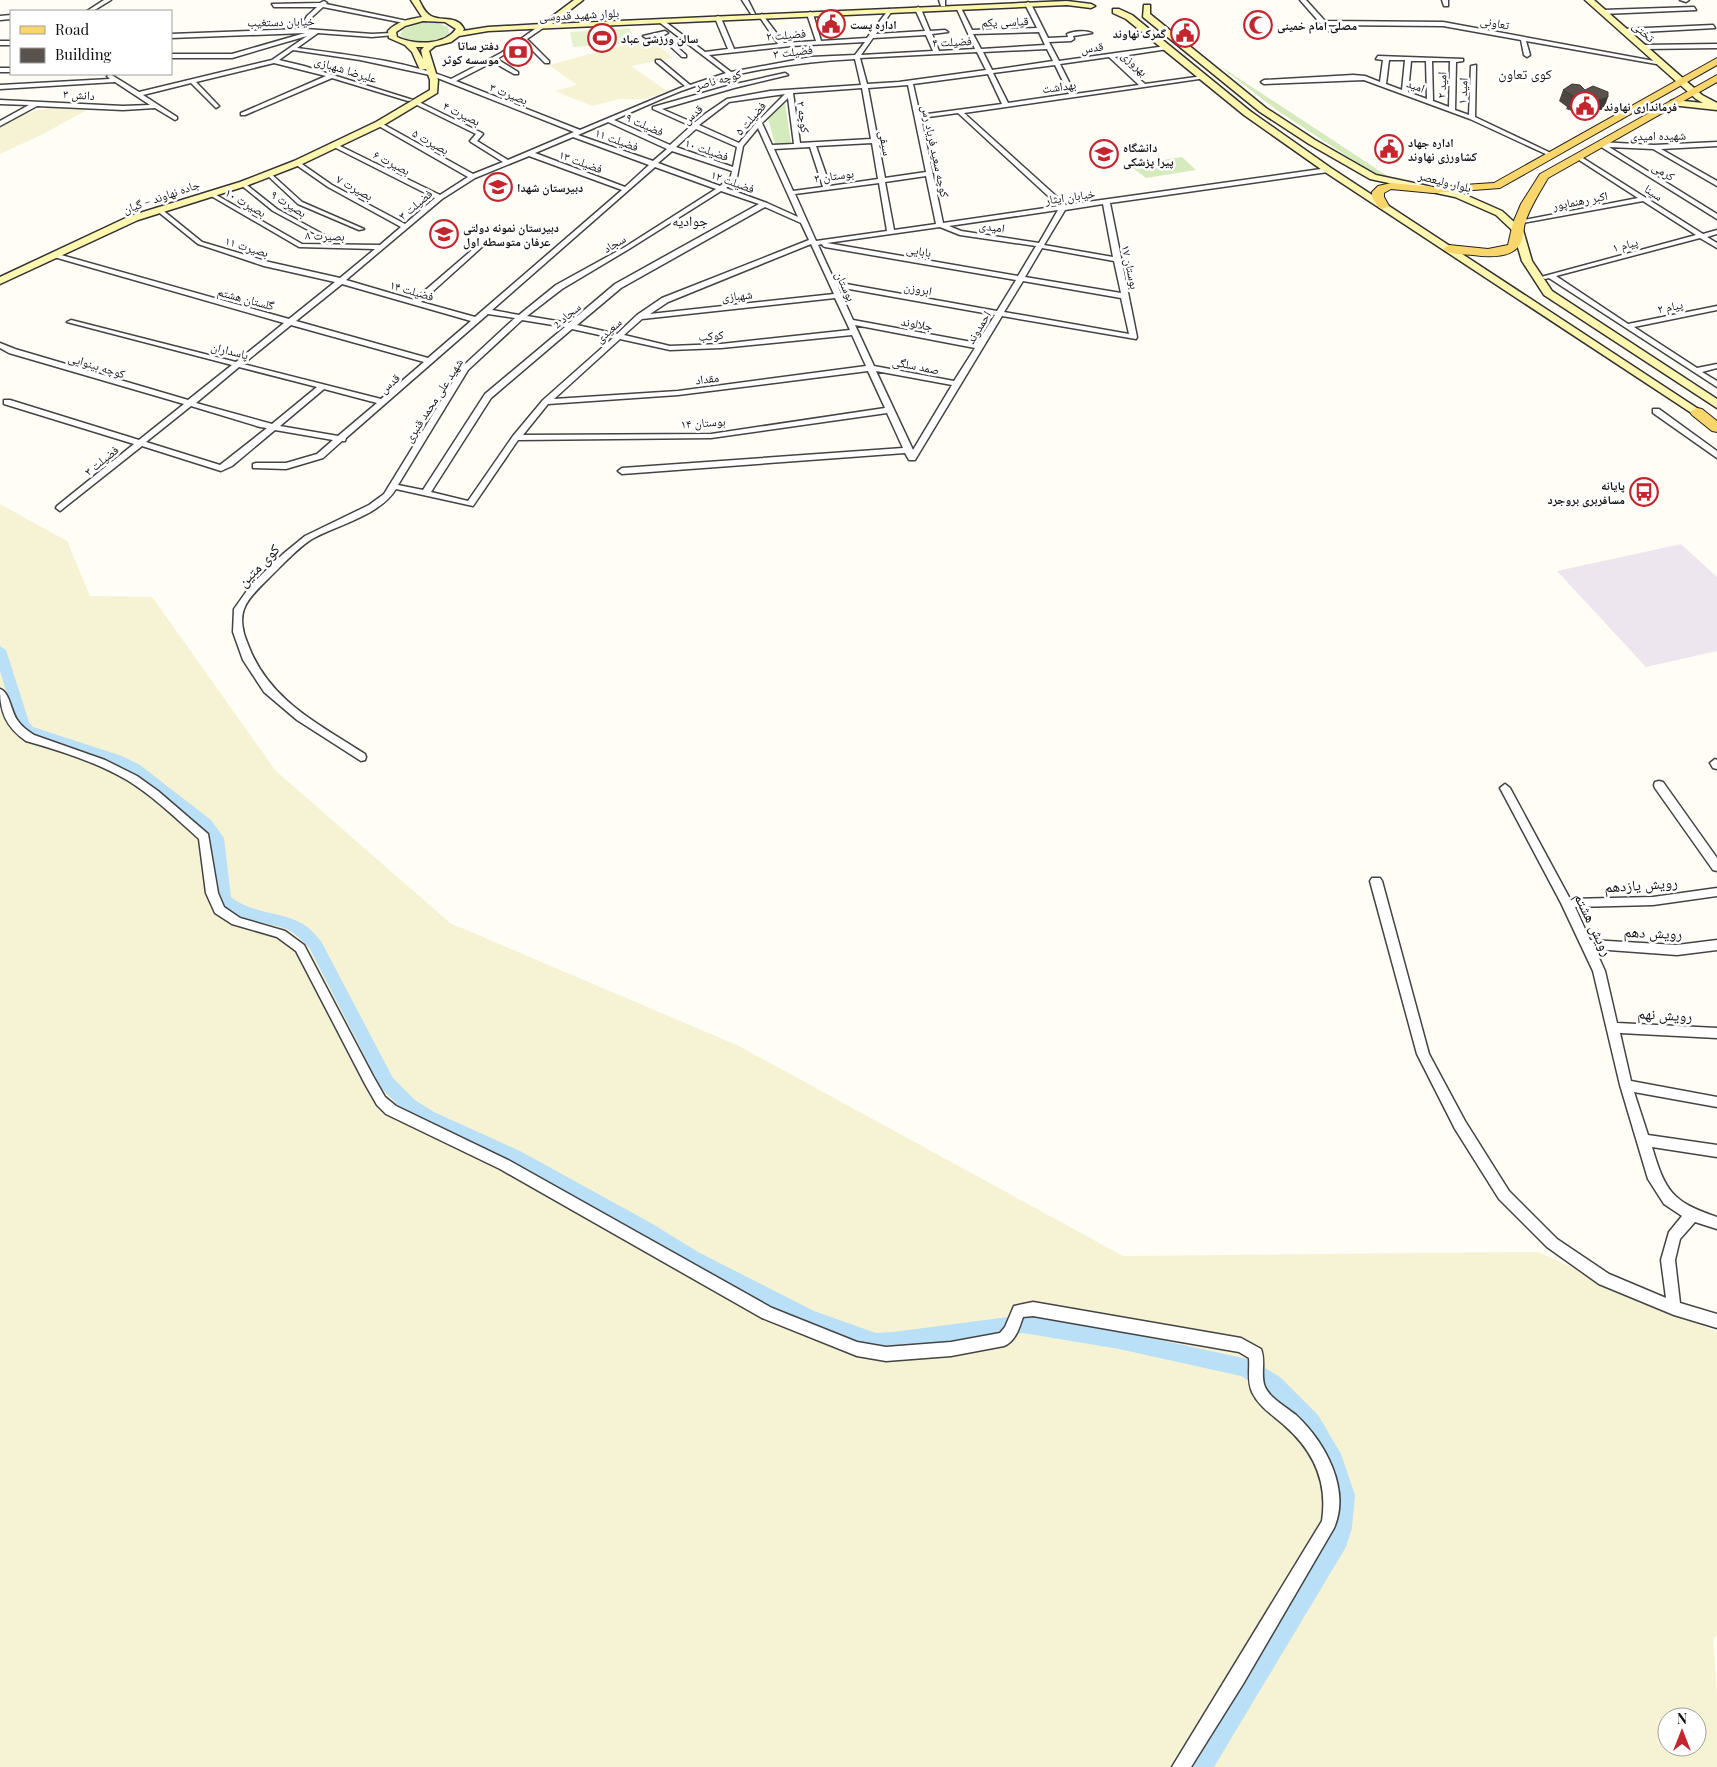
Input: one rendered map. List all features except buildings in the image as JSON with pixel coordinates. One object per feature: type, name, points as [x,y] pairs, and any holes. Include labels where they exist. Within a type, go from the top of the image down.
[{"type":"main road","points":[[415,0],[422,13],[430,19]]},
{"type":"main road","points":[[544,25],[579,0]]},
{"type":"main road","points":[[1025,2],[1045,0]]},
{"type":"main road","name":"تختی","points":[[1589,0],[1706,102],[1717,107],[1674,103]]},
{"type":"main road","name":"بلوار شهید قدوسی","points":[[432,44],[478,29],[942,2],[1067,2],[1099,7]]},
{"type":"main road","name":"بلوار شهید قدوسی","points":[[409,18],[486,26],[544,25],[958,8],[1025,2]]},
{"type":"main road","points":[[1099,7],[1144,7]]},
{"type":"main road","points":[[1099,7],[1129,17],[1247,113],[1328,170],[1697,412],[1717,428]]},
{"type":"main road","name":"بلوار ولیعصر","points":[[1144,7],[1146,15],[1167,33],[1263,110],[1312,142],[1373,177],[1458,195],[1489,208],[1519,227]]},
{"type":"main road","points":[[409,18],[396,28],[391,35],[397,41],[408,44],[432,44]]},
{"type":"main road","points":[[452,22],[458,25],[460,29],[458,34]]},
{"type":"main road","points":[[408,44],[416,50],[428,73]]},
{"type":"main road","name":"جاده نهاوند - گیان","points":[[334,145],[434,91],[435,84],[428,73],[425,50],[432,44]]},
{"type":"main road","points":[[1383,206],[1378,197],[1378,192],[1382,188],[1391,186],[1433,190],[1496,186],[1717,61]]},
{"type":"main road","points":[[1449,248],[1478,253],[1503,251],[1512,247],[1516,241],[1526,204],[1544,176],[1717,78]]},
{"type":"main road","name":"جاده نهاوند - گیان","points":[[0,281],[116,225],[208,193],[243,184],[297,163],[379,124],[413,101]]},
{"type":"main road","points":[[1247,113],[1263,110]]},
{"type":"main road","points":[[1519,227],[1527,261],[1548,293],[1717,404]]},
{"type":"street","points":[[92,10],[108,0]]},
{"type":"street","points":[[302,31],[320,5],[328,0]]},
{"type":"street","points":[[745,0],[753,13]]},
{"type":"street","points":[[1304,0],[1332,32]]},
{"type":"street","points":[[1025,2],[1072,96]]},
{"type":"street","points":[[274,5],[320,5],[409,18]]},
{"type":"street","points":[[958,8],[1006,105]]},
{"type":"street","points":[[918,9],[937,54]]},
{"type":"street","points":[[1603,12],[1694,9]]},
{"type":"street","points":[[857,57],[889,11]]},
{"type":"street","points":[[810,14],[819,43]]},
{"type":"street","points":[[762,16],[782,45]]},
{"type":"street","points":[[718,18],[732,51]]},
{"type":"street","points":[[660,21],[730,74]]},
{"type":"street","name":"تعاونی","points":[[1323,23],[1443,24],[1662,63]]},
{"type":"street","points":[[450,82],[492,59],[544,25]]},
{"type":"street","points":[[1624,31],[1714,27]]},
{"type":"street","name":"قیاسی یکم","points":[[970,32],[1040,30]]},
{"type":"street","name":"خیابان دستغیب","points":[[172,36],[302,31],[373,37],[391,35]]},
{"type":"street","points":[[138,94],[274,61],[294,49],[317,31]]},
{"type":"street","points":[[172,56],[232,56],[317,31]]},
{"type":"street","points":[[646,36],[674,31]]},
{"type":"street","name":"فضیلت ۲","points":[[704,54],[782,45],[945,32]]},
{"type":"street","points":[[1045,40],[1071,39],[1070,34],[1089,33]]},
{"type":"street","points":[[660,34],[684,56]]},
{"type":"street","points":[[1522,38],[1527,55]]},
{"type":"street","points":[[524,39],[547,62]]},
{"type":"street","points":[[1644,47],[1717,46]]},
{"type":"street","name":"فضیلت ۴","points":[[857,57],[1049,48]]},
{"type":"street","name":"قدس","points":[[256,466],[286,466],[307,461],[320,456],[342,440],[717,107],[727,101],[791,85],[865,87],[1166,48]]},
{"type":"street","name":"بصیرت ۳","points":[[294,49],[360,58],[428,73],[576,133]]},
{"type":"street","name":"بهروزی","points":[[1111,56],[1144,86]]},
{"type":"street","name":"فضیلت ۳","points":[[60,508],[291,322],[440,198],[473,177],[689,86],[775,64],[811,59],[857,57]]},
{"type":"street","name":"سیفی","points":[[857,57],[865,87],[890,233]]},
{"type":"street","points":[[1378,58],[1461,60]]},
{"type":"street","points":[[1383,84],[1386,58]]},
{"type":"street","points":[[492,59],[516,72]]},
{"type":"street","points":[[1405,93],[1408,59]]},
{"type":"street","points":[[1429,60],[1430,102]]},
{"type":"street","name":"امید ۲","points":[[1452,110],[1453,60]]},
{"type":"street","name":"علیرضا شهبازی","points":[[274,61],[332,76],[413,101]]},
{"type":"street","points":[[658,61],[689,86]]},
{"type":"street","points":[[775,64],[791,85]]},
{"type":"street","name":"امید ۱","points":[[1472,118],[1474,66]]},
{"type":"street","points":[[109,75],[175,118]]},
{"type":"street","points":[[243,114],[332,76]]},
{"type":"street","name":"امید","points":[[1264,82],[1353,77],[1366,78],[1472,118],[1552,155]]},
{"type":"street","name":"بهداشت","points":[[918,117],[1203,78]]},
{"type":"street","points":[[0,87],[117,80]]},
{"type":"street","points":[[192,81],[216,106]]},
{"type":"street","name":"کوچه سعید فریاد رس","points":[[910,82],[940,226]]},
{"type":"street","name":"کوچه ناصر","points":[[657,108],[732,86],[791,85]]},
{"type":"street","name":"فضیلت ۵","points":[[721,188],[734,177],[740,146],[791,85]]},
{"type":"street","name":"کوچه ۲","points":[[791,85],[797,145]]},
{"type":"street","name":"بصیرت ۴","points":[[413,101],[480,134],[473,141],[507,162]]},
{"type":"street","name":"دانش ۳","points":[[0,102],[123,108],[157,106]]},
{"type":"street","points":[[0,124],[39,103]]},
{"type":"street","points":[[647,104],[740,146]]},
{"type":"street","points":[[958,111],[1064,208]]},
{"type":"street","points":[[0,117],[11,117]]},
{"type":"street","name":"فضیلت ۹","points":[[609,120],[671,148]]},
{"type":"street","name":"بوستان","points":[[759,123],[910,454]]},
{"type":"street","name":"بصیرت ۵","points":[[379,124],[473,177]]},
{"type":"street","name":"فضیلت ۱۱","points":[[576,133],[653,164]]},
{"type":"street","points":[[770,147],[875,141]]},
{"type":"street","points":[[812,144],[827,188]]},
{"type":"street","name":"شهیده امیدی","points":[[1600,144],[1654,147],[1717,144]]},
{"type":"street","name":"کرمی","points":[[1600,144],[1717,217]]},
{"type":"street","name":"بصیرت ۶","points":[[334,145],[440,198]]},
{"type":"street","points":[[1654,147],[1717,184]]},
{"type":"street","name":"فضیلت ۱۰","points":[[671,148],[735,170]]},
{"type":"street","name":"فضیلت ۱۳","points":[[528,154],[626,189]]},
{"type":"street","name":"سینا","points":[[1578,157],[1717,246]]},
{"type":"street","name":"بصیرت ۷","points":[[297,163],[330,186],[405,227]]},
{"type":"street","name":"فضیلت ۱۲","points":[[653,164],[765,204],[804,222]]},
{"type":"street","name":"خیابان ایثار","points":[[813,242],[890,233],[1328,170]]},
{"type":"street","name":"بصیرت ۸","points":[[269,174],[300,203],[362,229]]},
{"type":"street","name":"بوستان ۳","points":[[791,193],[929,174]]},
{"type":"street","name":"بصیرت ۹","points":[[243,184],[275,210],[325,237]]},
{"type":"street","name":"سجاد","points":[[520,317],[559,287],[627,248],[721,188]]},
{"type":"street","name":"بصیرت ۱۰","points":[[208,193],[273,230]]},
{"type":"street","name":"اکبر رهنماپور","points":[[1519,227],[1644,199]]},
{"type":"street","name":"بوستان ۱۷","points":[[1106,202],[1133,337]]},
{"type":"street","name":"سجاد 2","points":[[426,492],[488,396],[618,286],[765,204]]},
{"type":"street","name":"احمدوند","points":[[910,454],[957,384],[1064,208]]},
{"type":"street","name":"بصیرت ۱۱","points":[[158,210],[200,243],[267,264],[341,281]]},
{"type":"street","name":"امیدی","points":[[940,226],[960,232],[1118,260]]},
{"type":"street","name":"بصیرت ۸","points":[[273,230],[301,246],[381,247]]},
{"type":"street","name":"پیام ۱","points":[[1539,278],[1717,232]]},
{"type":"street","name":"بابایی","points":[[813,242],[1125,296]]},
{"type":"street","name":"سعیدی","points":[[426,492],[470,504],[516,438],[546,402],[640,317],[665,300],[813,242]]},
{"type":"street","points":[[415,303],[481,245]]},
{"type":"street","name":"گلستان هشتم","points":[[57,255],[430,361]]},
{"type":"street","points":[[1550,276],[1717,385]]},
{"type":"street","name":"فضیلت ۱۴","points":[[341,281],[476,320]]},
{"type":"street","name":"ابروزن","points":[[832,284],[1133,337]]},
{"type":"street","name":"شهبازی","points":[[640,317],[838,296]]},
{"type":"street","name":"پیام ۲","points":[[1628,326],[1717,308]]},
{"type":"street","name":"کوکب","points":[[486,311],[571,326],[670,348],[690,348],[855,332]]},
{"type":"street","name":"شهید علی محمد قنبری","points":[[394,484],[465,369],[520,317]]},
{"type":"street","name":"پاسداران","points":[[70,322],[384,402]]},
{"type":"street","name":"جلالوند","points":[[850,322],[980,346]]},
{"type":"street","name":"کوچه بینوایی","points":[[0,346],[189,404]]},
{"type":"street","points":[[1696,370],[1717,366]]},
{"type":"street","name":"صمد سلگی","points":[[871,368],[957,384]]},
{"type":"street","name":"مقداد","points":[[546,402],[678,393],[871,368]]},
{"type":"street","points":[[7,402],[221,468],[322,386]]},
{"type":"street","points":[[189,404],[263,425],[342,440]]},
{"type":"street","name":"بوستان ۱۴","points":[[516,438],[711,436],[890,410]]},
{"type":"street","points":[[1656,411],[1717,455]]},
{"type":"street","points":[[622,471],[910,454]]},
{"type":"street","points":[[394,484],[426,492]]},
{"type":"street","name":"کوی متین","points":[[361,757],[301,718],[268,690],[248,660],[238,632],[239,608],[254,587],[308,538],[372,507],[387,496],[394,484]]},
{"type":"street","points":[[0,692],[7,713],[20,732],[30,738],[125,774],[168,805],[204,837],[212,893],[219,910],[236,921],[281,934],[300,948],[377,1094],[381,1101],[391,1110],[505,1165],[767,1313],[857,1349],[886,1354],[950,1349],[1004,1339],[1019,1311],[1033,1309],[1240,1345],[1256,1354],[1258,1364],[1256,1380],[1261,1394],[1296,1425],[1309,1441],[1328,1475],[1332,1497],[1329,1524],[1237,1678],[1181,1767]]},
{"type":"street","points":[[1658,786],[1717,867]]},
{"type":"street","name":"رویش هشتم","points":[[1505,788],[1567,903],[1599,971],[1626,1084],[1655,1179],[1669,1200],[1692,1215],[1717,1223]]},
{"type":"street","points":[[1376,881],[1423,1054],[1460,1126],[1504,1195],[1552,1243],[1604,1279],[1674,1308],[1717,1321]]},
{"type":"street","name":"رویش یازدهم","points":[[1567,903],[1652,900],[1717,892]]},
{"type":"street","name":"رویش دهم","points":[[1587,944],[1677,950],[1717,945]]},
{"type":"street","name":"رویش نهم","points":[[1612,1028],[1717,1033]]},
{"type":"street","points":[[1626,1084],[1717,1102]]},
{"type":"street","points":[[1643,1140],[1717,1150]]},
{"type":"street","points":[[1674,1308],[1668,1260],[1674,1236],[1692,1215]]},
{"type":"shaded area","points":[[650,38],[673,58],[631,66],[667,91],[646,99],[619,99],[592,106],[555,91],[577,85],[549,65]]},
{"type":"shaded area","points":[[48,108],[87,110],[41,135],[0,154],[0,128],[27,113]]},
{"type":"shaded area","points":[[0,504],[67,541],[90,596],[152,597],[276,771],[450,923],[739,1046],[1123,1256],[1538,1252],[1717,1332],[1717,1635],[1713,1640],[1717,1694],[1717,1767],[0,1767]]},
{"type":"shaded area","points":[[1681,544],[1717,577],[1717,651],[1646,667],[1557,571]]},
{"type":"green space","points":[[422,23],[438,23],[448,27],[449,33],[438,39],[425,42],[411,41],[400,35],[403,29]]},
{"type":"green space","name":"سالن ورزشی عباد","points":[[630,28],[634,43],[573,47],[570,32]]},
{"type":"green space","points":[[1217,64],[1392,179],[1379,177],[1278,111]]},
{"type":"green space","points":[[785,103],[791,143],[775,144],[768,119]]},
{"type":"green space","points":[[1182,157],[1196,170],[1146,178],[1129,165]]},
{"type":"waterway","points":[[0,650],[23,724],[28,730],[117,759],[135,769],[206,824],[217,838],[224,900],[234,908],[245,913],[281,921],[305,933],[316,945],[387,1083],[409,1105],[428,1117],[514,1156],[645,1229],[692,1258],[808,1318],[861,1338],[876,1342],[893,1341],[1023,1324],[1119,1340],[1245,1367],[1273,1384],[1311,1422],[1334,1461],[1345,1495],[1342,1528],[1339,1540],[1201,1767]]},
{"type":"place","name":"اداره پست","points":[[831,24]]},
{"type":"place","name":"مصلی امام خمینی","points":[[1258,25]]},
{"type":"place","name":"گمرک نهاوند","points":[[1185,33]]},
{"type":"place","name":"سالن ورزشی عباد","points":[[602,38]]},
{"type":"place","name":"دفتر ساتا موسسه کوثر","points":[[518,52]]},
{"type":"place","name":"فرمانداری نهاوند","points":[[1585,106]]},
{"type":"place","name":"اداره جهاد کشاورزی نهاوند","points":[[1389,149]]},
{"type":"place","name":"دانشگاه پیرا پزشکی","points":[[1104,154]]},
{"type":"place","name":"دبیرستان شهدا","points":[[498,187]]},
{"type":"place","name":"دبیرستان نمونه دولتی عرفان متوسطه اول","points":[[444,234]]},
{"type":"place","name":"پایانه مسافربری بروجرد","points":[[1644,492]]},
{"type":"district","name":"کوی تعاون","points":[[1525,73]]},
{"type":"district","name":"جوادیه","points":[[690,220]]}]
